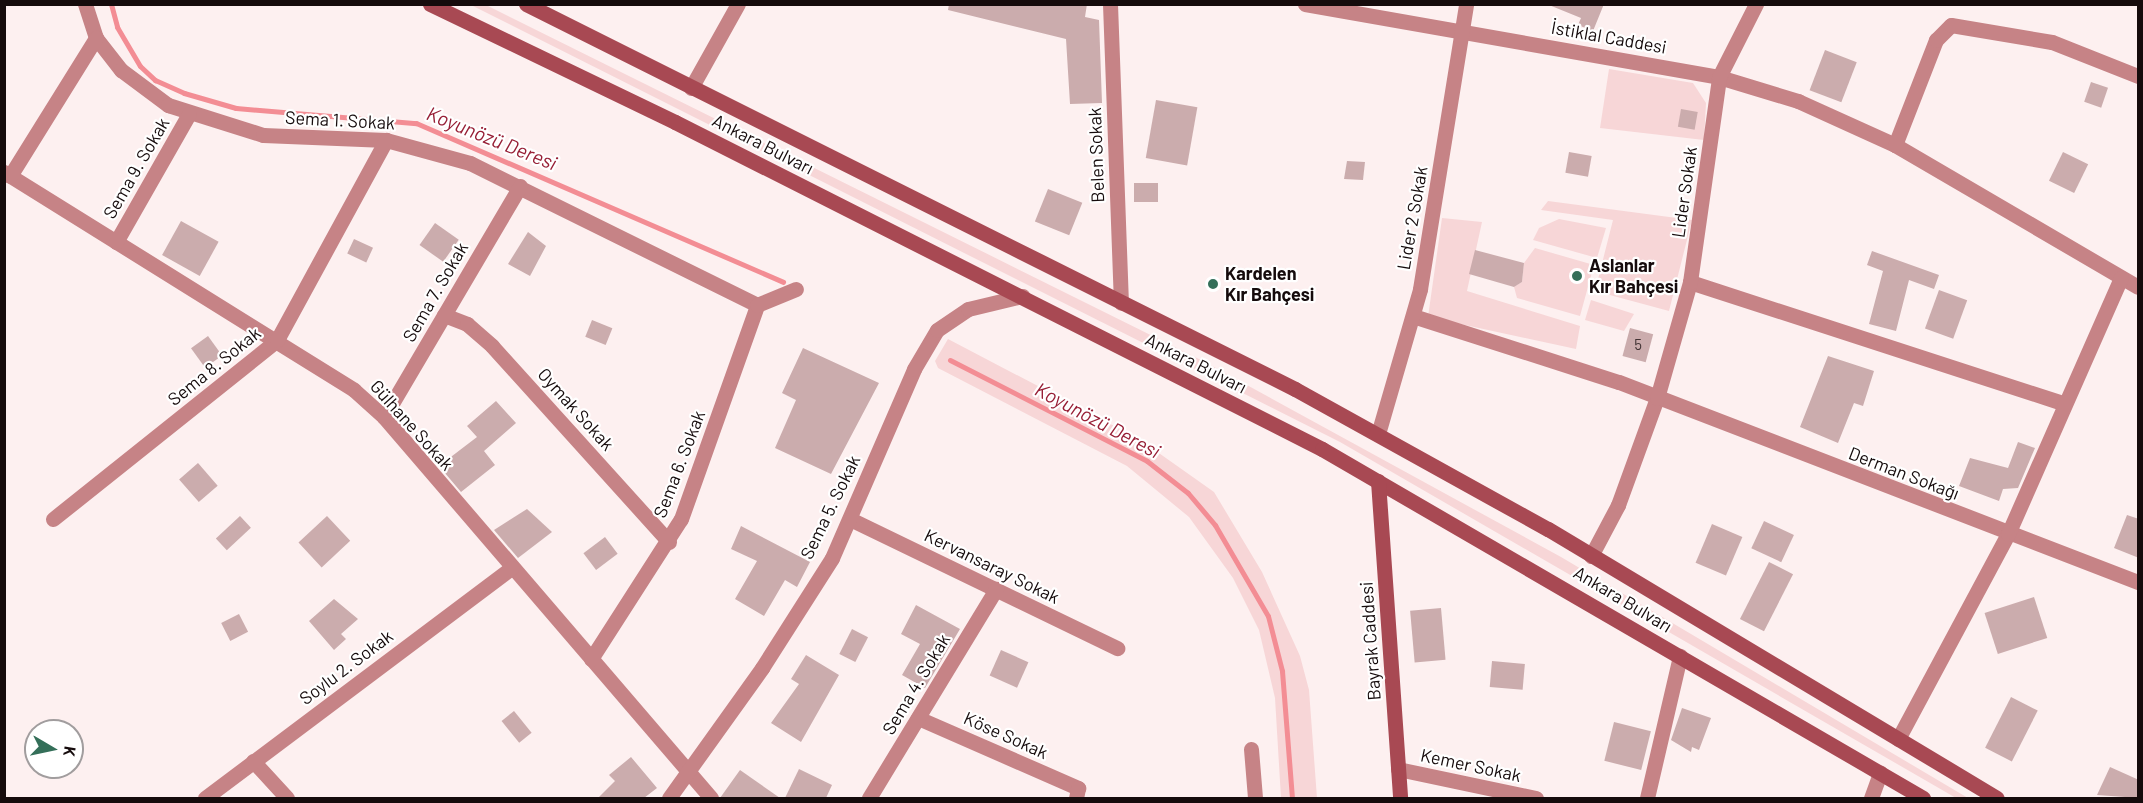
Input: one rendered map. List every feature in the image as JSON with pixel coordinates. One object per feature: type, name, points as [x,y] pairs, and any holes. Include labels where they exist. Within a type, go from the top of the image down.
[{"type":"main road","name":"Ankara Bulvarı","points":[[430,4],[1022,296],[1378,481],[1923,798]]},
{"type":"main road","name":"Ankara Bulvarı","points":[[526,4],[1378,435],[1591,556],[1997,798]]},
{"type":"main road","name":"Bayrak Caddesi","points":[[1378,481],[1400,798]]},
{"type":"street","name":"Sema 1. Sokak","points":[[85,4],[96,38],[142,87],[189,114],[263,135],[386,140],[470,163],[757,305]]},
{"type":"street","points":[[691,87],[738,4]]},
{"type":"street","name":"Belen Sokak","points":[[1110,4],[1121,303]]},
{"type":"street","name":"İstiklal Caddesi","points":[[1305,4],[1463,30],[1719,77],[1798,101],[1895,145],[2139,287]]},
{"type":"street","name":"Lider 2 Sokak","points":[[1378,435],[1413,316],[1466,4]]},
{"type":"street","name":"Lider Sokak","points":[[1591,556],[1618,505],[1657,398],[1690,282],[1719,77],[1756,4]]},
{"type":"street","points":[[1895,145],[1936,40],[1951,25],[2052,42],[2139,76]]},
{"type":"street","points":[[7,174],[96,38]]},
{"type":"street","name":"Sema 9. Sokak","points":[[116,242],[189,114]]},
{"type":"street","name":"Sema 8. Sokak","points":[[53,519],[277,340],[386,140]]},
{"type":"street","name":"Gülhane Sokak","points":[[7,174],[354,390],[384,417],[711,798]]},
{"type":"street","name":"Sema 7. Sokak","points":[[384,417],[520,186]]},
{"type":"street","points":[[1898,739],[2008,534],[2121,278]]},
{"type":"street","points":[[1690,282],[2066,404]]},
{"type":"street","points":[[757,305],[796,289]]},
{"type":"street","name":"Sema 5. Sokak","points":[[669,798],[762,668],[832,558],[914,369],[937,330],[968,309],[1022,296]]},
{"type":"street","name":"Sema 6. Sokak","points":[[591,659],[669,542],[757,305]]},
{"type":"street","name":"Oymak Sokak","points":[[444,315],[466,324],[492,346],[669,542]]},
{"type":"street","name":"Derman Sokağı","points":[[1413,316],[1657,398],[2008,534],[2139,582]]},
{"type":"street","name":"Kervansaray Sokak","points":[[850,519],[1117,648]]},
{"type":"street","name":"Soylu 2. Sokak","points":[[205,798],[512,568]]},
{"type":"street","name":"Sema 4. Sokak","points":[[869,798],[996,589]]},
{"type":"street","points":[[1647,798],[1680,656]]},
{"type":"street","name":"Köse Sokak","points":[[918,718],[1077,793]]},
{"type":"street","points":[[1251,749],[1255,798]]},
{"type":"street","points":[[253,761],[287,798]]},
{"type":"street","name":"Kemer Sokak","points":[[1398,769],[1536,798]]},
{"type":"street","points":[[1871,798],[1880,773]]},
{"type":"shaded area","points":[[471,5],[486,5],[1203,361],[1561,557],[1968,798],[1956,798],[1340,442]]},
{"type":"shaded area","points":[[1609,69],[1693,83],[1706,103],[1704,140],[1600,128]]},
{"type":"shaded area","points":[[1548,201],[1692,220],[1669,311],[1595,291],[1613,220],[1541,210]]},
{"type":"shaded area","points":[[1442,218],[1482,222],[1467,291],[1580,326],[1576,349],[1428,317]]},
{"type":"shaded area","points":[[1559,219],[1606,228],[1597,258],[1533,240],[1539,228]]},
{"type":"shaded area","points":[[1535,248],[1594,265],[1580,316],[1517,298],[1514,287],[1522,282],[1524,263]]},
{"type":"shaded area","points":[[1591,300],[1634,314],[1624,331],[1585,320]]},
{"type":"shaded area","points":[[948,339],[1139,439],[1214,492],[1262,572],[1300,656],[1309,690],[1317,798],[1281,798],[1275,698],[1259,630],[1233,578],[1189,517],[1127,466],[938,368],[935,361]]},
{"type":"building","points":[[949,4],[1087,4],[1085,17],[1099,20],[1102,103],[1070,104],[1066,39],[948,10]]},
{"type":"building","points":[[1604,4],[1593,31],[1578,25],[1581,18],[1549,5]]},
{"type":"building","points":[[1825,50],[1857,62],[1841,102],[1810,90]]},
{"type":"building","points":[[2091,82],[2108,88],[2101,108],[2084,102]]},
{"type":"building","points":[[1156,100],[1197,107],[1187,165],[1146,158]]},
{"type":"building","points":[[1681,109],[1698,112],[1695,130],[1678,127]]},
{"type":"building","points":[[1569,152],[1592,156],[1588,177],[1565,173]]},
{"type":"building","points":[[2063,152],[2088,164],[2074,193],[2049,181]]},
{"type":"building","points":[[1347,161],[1365,162],[1363,180],[1344,179]]},
{"type":"building","points":[[1134,183],[1158,183],[1158,202],[1134,202]]},
{"type":"building","points":[[1048,189],[1082,203],[1069,235],[1035,221]]},
{"type":"building","points":[[181,221],[219,242],[200,276],[162,255]]},
{"type":"building","points":[[435,223],[459,240],[443,262],[420,245]]},
{"type":"building","points":[[528,232],[546,246],[530,276],[508,264]]},
{"type":"building","points":[[354,239],[373,248],[366,262],[347,254]]},
{"type":"building","points":[[1475,250],[1524,263],[1522,282],[1514,287],[1469,274]]},
{"type":"building","points":[[1872,251],[1939,275],[1934,289],[1909,280],[1896,331],[1869,324],[1883,271],[1867,265]]},
{"type":"building","points":[[1939,290],[1967,300],[1953,339],[1925,329]]},
{"type":"building","points":[[592,320],[612,328],[606,345],[585,337]]},
{"type":"building","points":[[1630,328],[1653,334],[1646,362],[1622,356]]},
{"type":"building","points":[[208,336],[222,355],[205,368],[191,348]]},
{"type":"building","points":[[803,348],[879,383],[831,474],[775,448],[796,400],[782,393]]},
{"type":"building","points":[[1828,356],[1874,371],[1863,406],[1854,403],[1838,443],[1800,427]]},
{"type":"building","points":[[496,401],[516,423],[484,451],[495,465],[461,492],[439,466],[477,437],[467,426]]},
{"type":"building","points":[[2018,442],[2035,448],[2018,488],[2003,489],[1999,501],[1959,486],[1970,458],[2008,468]]},
{"type":"building","points":[[198,463],[218,486],[199,502],[179,479]]},
{"type":"building","points":[[527,509],[552,532],[518,558],[494,530]]},
{"type":"building","points":[[2127,515],[2139,519],[2139,558],[2114,548]]},
{"type":"building","points":[[240,516],[251,528],[227,550],[216,539]]},
{"type":"building","points":[[327,516],[350,541],[322,567],[298,543]]},
{"type":"building","points":[[1764,521],[1794,535],[1781,562],[1751,548]]},
{"type":"building","points":[[1712,524],[1742,537],[1726,576],[1696,563]]},
{"type":"building","points":[[741,526],[810,562],[797,587],[785,580],[764,616],[735,599],[757,561],[731,549]]},
{"type":"building","points":[[605,537],[618,554],[596,570],[583,553]]},
{"type":"building","points":[[1769,562],[1793,574],[1764,631],[1740,619]]},
{"type":"building","points":[[2034,597],[2047,638],[1998,654],[1985,613]]},
{"type":"building","points":[[334,599],[358,619],[341,634],[346,639],[334,650],[309,621]]},
{"type":"building","points":[[916,605],[960,629],[925,688],[902,675],[920,644],[901,634]]},
{"type":"building","points":[[1441,608],[1446,660],[1415,663],[1410,611]]},
{"type":"building","points":[[239,614],[248,632],[230,641],[221,623]]},
{"type":"building","points":[[852,629],[868,637],[855,662],[839,654]]},
{"type":"building","points":[[1001,650],[1028,662],[1017,688],[990,676]]},
{"type":"building","points":[[806,655],[839,675],[801,742],[771,723],[799,684],[791,679]]},
{"type":"building","points":[[1492,661],[1525,664],[1523,690],[1490,687]]},
{"type":"building","points":[[2011,697],[2038,711],[2012,761],[1985,748]]},
{"type":"building","points":[[1682,708],[1711,718],[1699,750],[1692,747],[1691,752],[1671,740]]},
{"type":"building","points":[[514,711],[532,733],[519,743],[502,721]]},
{"type":"building","points":[[1614,722],[1651,731],[1641,770],[1604,761]]},
{"type":"building","points":[[631,757],[657,788],[644,798],[598,798],[615,781],[609,775]]},
{"type":"building","points":[[2110,767],[2139,780],[2139,798],[2097,795]]},
{"type":"building","points":[[799,769],[832,785],[826,798],[785,798]]},
{"type":"building","points":[[740,770],[780,798],[720,798]]},
{"type":"waterway","name":"Koyunözü Deresi","points":[[111,4],[117,27],[140,66],[155,80],[184,93],[236,108],[416,123],[783,282]]},
{"type":"waterway","name":"Koyunözü Deresi","points":[[950,360],[1147,461],[1188,493],[1215,525],[1268,616],[1282,671],[1292,798]]},
{"type":"place","name":"Aslanlar Kır Bahçesi","points":[[1577,276]]},
{"type":"place","name":"Kardelen Kır Bahçesi","points":[[1213,284]]}]
